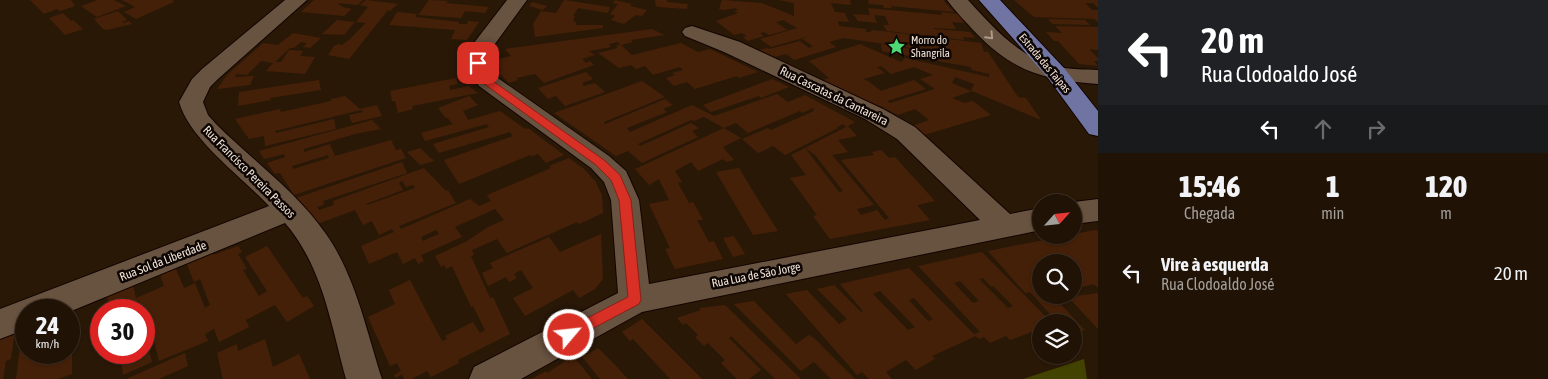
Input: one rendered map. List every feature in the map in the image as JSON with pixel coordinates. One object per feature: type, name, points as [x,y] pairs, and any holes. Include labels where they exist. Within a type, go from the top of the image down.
[{"type":"main road","name":"Estrada das Taipas","points":[[989,0],[1056,73],[1098,128]]},
{"type":"street","name":"Rua Francisco Pereira Passos","points":[[297,0],[210,74],[200,84],[191,102],[193,112],[207,131],[288,210],[316,243],[333,277],[364,379]]},
{"type":"street","points":[[517,0],[478,52],[479,71],[487,81],[600,162],[616,178],[625,200],[635,300]]},
{"type":"street","points":[[957,0],[1009,54],[1042,69],[1056,73],[1098,77]]},
{"type":"street","name":"Rua Cascatas da Cantareira","points":[[692,32],[732,47],[874,114],[906,133],[927,150],[1004,226]]},
{"type":"street","name":"Rua Sol da Liberdade","points":[[66,299],[208,244],[288,210]]},
{"type":"street","points":[[1082,212],[1098,210]]},
{"type":"street","name":"Rua Lua de São Jorge","points":[[487,379],[635,300],[1032,221]]},
{"type":"street","points":[[0,324],[15,318]]},
{"type":"shaded area","points":[[1084,359],[1087,379],[1023,379],[1069,364],[1082,364],[1082,360]]},
{"type":"building","points":[[30,0],[71,0],[75,6],[60,11],[57,9],[44,14]]},
{"type":"building","points":[[98,0],[114,0],[126,6],[97,17],[81,6]]},
{"type":"building","points":[[122,0],[172,0],[174,2],[136,19],[124,12],[135,7]]},
{"type":"building","points":[[314,0],[363,0],[358,5],[337,3],[352,9],[344,16],[301,12]]},
{"type":"building","points":[[366,0],[398,4],[390,11],[388,10],[349,59],[328,55],[334,46],[342,45],[366,23],[356,22],[368,7],[360,5]]},
{"type":"building","points":[[429,0],[489,7],[485,13],[465,11],[461,18],[418,15]]},
{"type":"building","points":[[564,0],[610,7],[608,13],[578,8],[573,16],[575,16],[573,21],[576,22],[576,25],[603,25],[603,28],[535,37],[533,24],[541,11],[556,13]]},
{"type":"building","points":[[615,0],[647,10],[642,16],[636,15],[624,24],[611,20],[615,16],[610,14],[618,4],[613,3]]},
{"type":"building","points":[[655,0],[688,4],[687,9],[659,7],[656,6]]},
{"type":"building","points":[[722,0],[762,3],[794,16],[794,3],[779,0],[850,0],[851,5],[831,3],[835,12],[845,13],[849,22],[838,21],[839,26],[866,29],[866,32],[873,30],[981,43],[984,52],[988,52],[1018,97],[1026,98],[1041,120],[972,91],[952,98],[964,103],[973,101],[991,115],[924,135],[912,126],[929,120],[915,109],[898,115],[880,106],[878,107],[823,80],[829,78],[809,61],[860,44],[901,62],[905,58],[989,77],[989,74],[972,70],[971,67],[882,51],[881,44],[931,51],[844,38],[829,42],[836,47],[794,60],[786,54],[775,57],[760,50],[800,41],[809,48],[813,46],[802,39],[810,36],[771,47],[760,39],[797,28],[783,20],[776,22],[787,30],[769,35],[764,32],[760,33],[764,36],[748,41],[743,37],[747,36],[742,33],[734,35],[716,21],[738,13],[734,11],[738,10],[735,8],[719,9]],"holes":[[[881,66],[891,74],[914,67],[933,75],[920,79],[935,89],[890,103],[887,101],[926,89],[914,80],[881,91],[863,79],[885,73],[877,67]],[[955,77],[974,84],[971,91],[952,83]]]},
{"type":"building","points":[[868,0],[943,0],[954,12],[891,6],[892,8],[884,8],[883,5],[869,4]]},
{"type":"building","points":[[1014,0],[1098,0],[1098,8],[1093,3],[1085,3],[1092,10],[1098,10],[1098,22],[1094,19],[1034,17]]},
{"type":"building","points":[[532,2],[547,6],[543,10],[529,6]]},
{"type":"building","points":[[868,8],[942,15],[941,12],[958,14],[964,23],[952,22],[956,29],[933,28],[970,32],[975,38],[963,37],[964,40],[887,31],[883,25],[889,25],[885,16],[874,15],[877,23],[858,21],[853,14],[870,15]]},
{"type":"building","points":[[118,11],[127,20],[122,22],[129,21],[132,24],[107,30],[103,29],[94,19]]},
{"type":"building","points":[[397,12],[417,14],[415,17],[459,22],[459,24],[467,24],[468,21],[479,22],[467,40],[451,39],[455,30],[389,25]]},
{"type":"building","points":[[63,13],[83,29],[65,35],[49,18]]},
{"type":"building","points":[[1048,19],[1085,20],[1090,25],[1052,24]]},
{"type":"building","points":[[337,20],[355,22],[344,35],[322,34]]},
{"type":"building","points":[[1055,26],[1098,27],[1098,50],[1089,49],[1098,58],[1098,61],[1094,61],[1098,66],[1079,64],[1058,41],[1054,41],[1046,32],[1062,33]]},
{"type":"building","points":[[652,29],[664,35],[631,40],[633,42],[621,45],[632,55],[681,43],[698,52],[710,49],[758,72],[739,78],[737,76],[695,89],[687,82],[674,86],[666,78],[675,75],[672,73],[683,70],[680,67],[653,75],[645,66],[636,69],[631,65],[619,68],[598,53],[618,48],[616,46],[620,45],[618,42],[609,44],[611,47],[589,51],[595,55],[582,59],[586,63],[590,61],[594,65],[544,83],[535,74],[516,78],[518,80],[509,83],[498,72],[501,71],[495,60],[511,56],[505,49]]},
{"type":"building","points":[[293,33],[321,38],[310,48],[303,47],[307,43],[301,42],[294,48],[290,48],[275,62],[281,62],[289,50],[303,51],[300,56],[315,57],[305,74],[266,71],[273,63],[261,61],[247,75],[237,74],[234,77],[254,76],[250,85],[217,89],[228,74],[263,43],[278,45]]},
{"type":"building","points":[[586,72],[593,79],[582,83],[584,86],[595,83],[605,92],[565,106],[556,96],[548,99],[538,88]]},
{"type":"building","points":[[456,78],[458,84],[449,86],[450,90],[469,86],[478,93],[412,106],[413,109],[398,113],[395,101],[392,101],[390,91]]},
{"type":"building","points":[[772,79],[789,87],[761,98],[759,96],[711,112],[703,105]]},
{"type":"building","points":[[319,80],[321,90],[270,98],[271,100],[238,106],[239,92]]},
{"type":"building","points":[[642,81],[665,97],[604,122],[605,124],[665,99],[673,105],[663,109],[667,112],[627,128],[630,132],[692,105],[714,116],[777,94],[788,102],[805,95],[855,122],[848,126],[857,136],[838,140],[848,152],[832,155],[874,205],[857,209],[861,215],[877,210],[885,220],[889,218],[841,160],[874,155],[872,152],[881,150],[889,158],[895,157],[935,201],[917,205],[930,220],[830,239],[813,216],[817,215],[790,178],[806,175],[791,155],[846,127],[843,124],[785,155],[773,146],[758,153],[742,139],[768,128],[771,130],[814,111],[812,110],[815,109],[813,108],[802,113],[800,111],[748,133],[736,123],[724,128],[704,117],[694,121],[691,120],[638,144],[640,146],[691,123],[699,128],[692,131],[698,137],[642,163],[628,151],[616,156],[554,113]],"holes":[[[805,148],[815,155],[843,191],[839,192]]]},
{"type":"building","points":[[345,96],[360,109],[377,105],[382,116],[352,123],[349,115],[363,112],[361,110],[275,131],[276,133],[334,119],[336,129],[265,146],[264,136],[249,139],[235,119],[280,109],[281,112]]},
{"type":"building","points":[[469,96],[478,105],[463,111],[468,120],[500,111],[525,129],[528,128],[564,155],[546,163],[538,154],[530,155],[459,184],[444,160],[513,136],[510,132],[439,153],[433,144],[489,127],[487,124],[425,141],[421,133],[453,124],[448,119],[452,118],[446,118],[438,108]]},
{"type":"building","points":[[372,120],[381,129],[355,134],[304,149],[304,152],[330,144],[335,156],[391,140],[396,150],[401,149],[406,158],[294,195],[280,173],[275,174],[267,163],[285,157],[284,154],[264,159],[259,151]],"holes":[[[328,155],[329,158],[293,169],[292,166]]]},
{"type":"building","points":[[724,128],[741,138],[723,147],[734,160],[726,162],[723,159],[698,171],[691,162],[675,171],[682,182],[678,183],[689,203],[693,202],[703,220],[697,220],[709,242],[714,241],[723,259],[675,269],[665,249],[670,248],[649,204],[669,200],[659,179],[649,185],[635,169]]},
{"type":"building","points":[[420,148],[434,161],[420,165],[407,152]]},
{"type":"building","points":[[569,158],[584,169],[595,181],[602,195],[603,213],[579,224],[577,222],[507,253],[497,239],[472,250],[474,255],[471,256],[490,298],[493,297],[510,334],[458,360],[459,363],[431,377],[427,371],[412,379],[404,379],[402,374],[396,378],[394,375],[401,371],[397,363],[390,366],[368,317],[395,304],[389,290],[410,280],[442,341],[447,339],[445,336],[473,322],[480,333],[485,330],[473,306],[471,307],[452,266],[446,269],[444,265],[441,267],[435,256],[467,241],[488,227],[504,220],[495,209],[455,227],[462,237],[421,255],[424,261],[418,264],[415,258],[403,264],[397,252],[369,264],[361,246],[394,232],[392,229],[379,235],[372,221],[363,225],[355,210],[317,224],[296,198],[402,162],[407,173],[323,201],[324,205],[317,207],[319,210],[334,205],[333,201],[424,168],[446,191],[448,190],[456,203],[399,226],[401,229],[470,199],[479,206],[491,201],[487,195],[551,168],[549,166]],"holes":[[[402,181],[406,187],[413,185],[415,188],[366,204],[403,190],[399,183]],[[436,230],[439,234],[423,241],[421,237]]]},
{"type":"building","points":[[739,168],[778,231],[753,235],[716,172]]},
{"type":"building","points":[[1098,231],[1098,288],[1094,284],[1082,287],[1082,254],[1032,254],[1032,294],[1030,292],[1025,293],[988,251],[1032,242],[1032,244],[1082,244],[1082,233]]},
{"type":"building","points":[[601,234],[603,279],[595,289],[579,298],[573,290],[525,316],[513,298],[533,288],[521,270],[514,274],[517,278],[509,282],[506,277],[488,286],[482,273],[493,268],[490,263],[549,237],[560,252]]},
{"type":"building","points":[[734,236],[745,254],[733,257],[723,238]]},
{"type":"building","points":[[238,246],[242,252],[238,254],[247,269],[243,270],[259,296],[267,291],[245,257],[267,246],[303,298],[307,296],[314,306],[287,322],[275,305],[246,320],[249,327],[219,342],[214,329],[205,334],[208,341],[159,361],[155,345],[155,299],[107,299],[107,296],[133,285],[136,298],[164,286],[160,274],[175,267],[184,288],[195,283],[205,308],[210,305],[200,279],[194,282],[186,262],[211,252],[213,255]]},
{"type":"building","points":[[982,252],[1043,314],[1032,314],[1032,332],[1010,340],[1006,336],[990,343],[984,337],[979,339],[976,336],[932,356],[935,359],[916,370],[906,360],[886,372],[892,379],[869,379],[862,372],[857,375],[786,294],[807,290],[839,324],[847,319],[817,289],[834,285],[861,312],[863,311],[840,284],[909,268],[974,334],[980,332],[918,266]],"holes":[[[983,278],[991,287],[993,286],[1013,306],[1008,308],[979,279]],[[960,281],[979,301],[973,303],[954,283]],[[880,291],[915,327],[908,330],[873,294]],[[914,298],[933,319],[928,321],[909,300]]]},
{"type":"building","points":[[1098,293],[1098,329],[1075,304],[1082,304],[1082,295]]},
{"type":"building","points":[[754,301],[796,344],[809,335],[855,379],[831,379],[814,362],[801,371],[734,304]]},
{"type":"building","points":[[1041,304],[1060,304],[1070,314],[1050,314]]},
{"type":"building","points":[[725,305],[801,379],[775,379],[731,336],[729,338],[761,370],[749,379],[737,379],[721,363],[725,360],[708,343],[704,346],[695,337],[698,335],[686,323],[683,325],[677,318],[701,310],[699,308]]},
{"type":"building","points":[[642,319],[702,379],[670,379],[633,339],[630,341],[622,332]]},
{"type":"building","points":[[15,332],[11,359],[6,361],[3,379],[0,379],[0,338]]},
{"type":"building","points":[[265,339],[273,367],[299,354],[310,379],[223,379],[217,353],[237,344],[238,351]]},
{"type":"building","points":[[598,348],[628,379],[600,379],[582,357]]},
{"type":"building","points":[[185,353],[188,366],[159,379],[126,379]]},
{"type":"building","points":[[573,356],[592,379],[532,379],[546,371],[547,373]]},
{"type":"building","points":[[18,364],[72,364],[72,374],[58,379],[16,379]]},
{"type":"building","points":[[122,364],[148,364],[123,375]]},
{"type":"place","name":"Morro do Shangrila","points":[[897,46]]},
{"type":"route","points":[[478,63],[479,71],[487,81],[600,162],[616,178],[625,200],[635,300],[569,335]]}]
